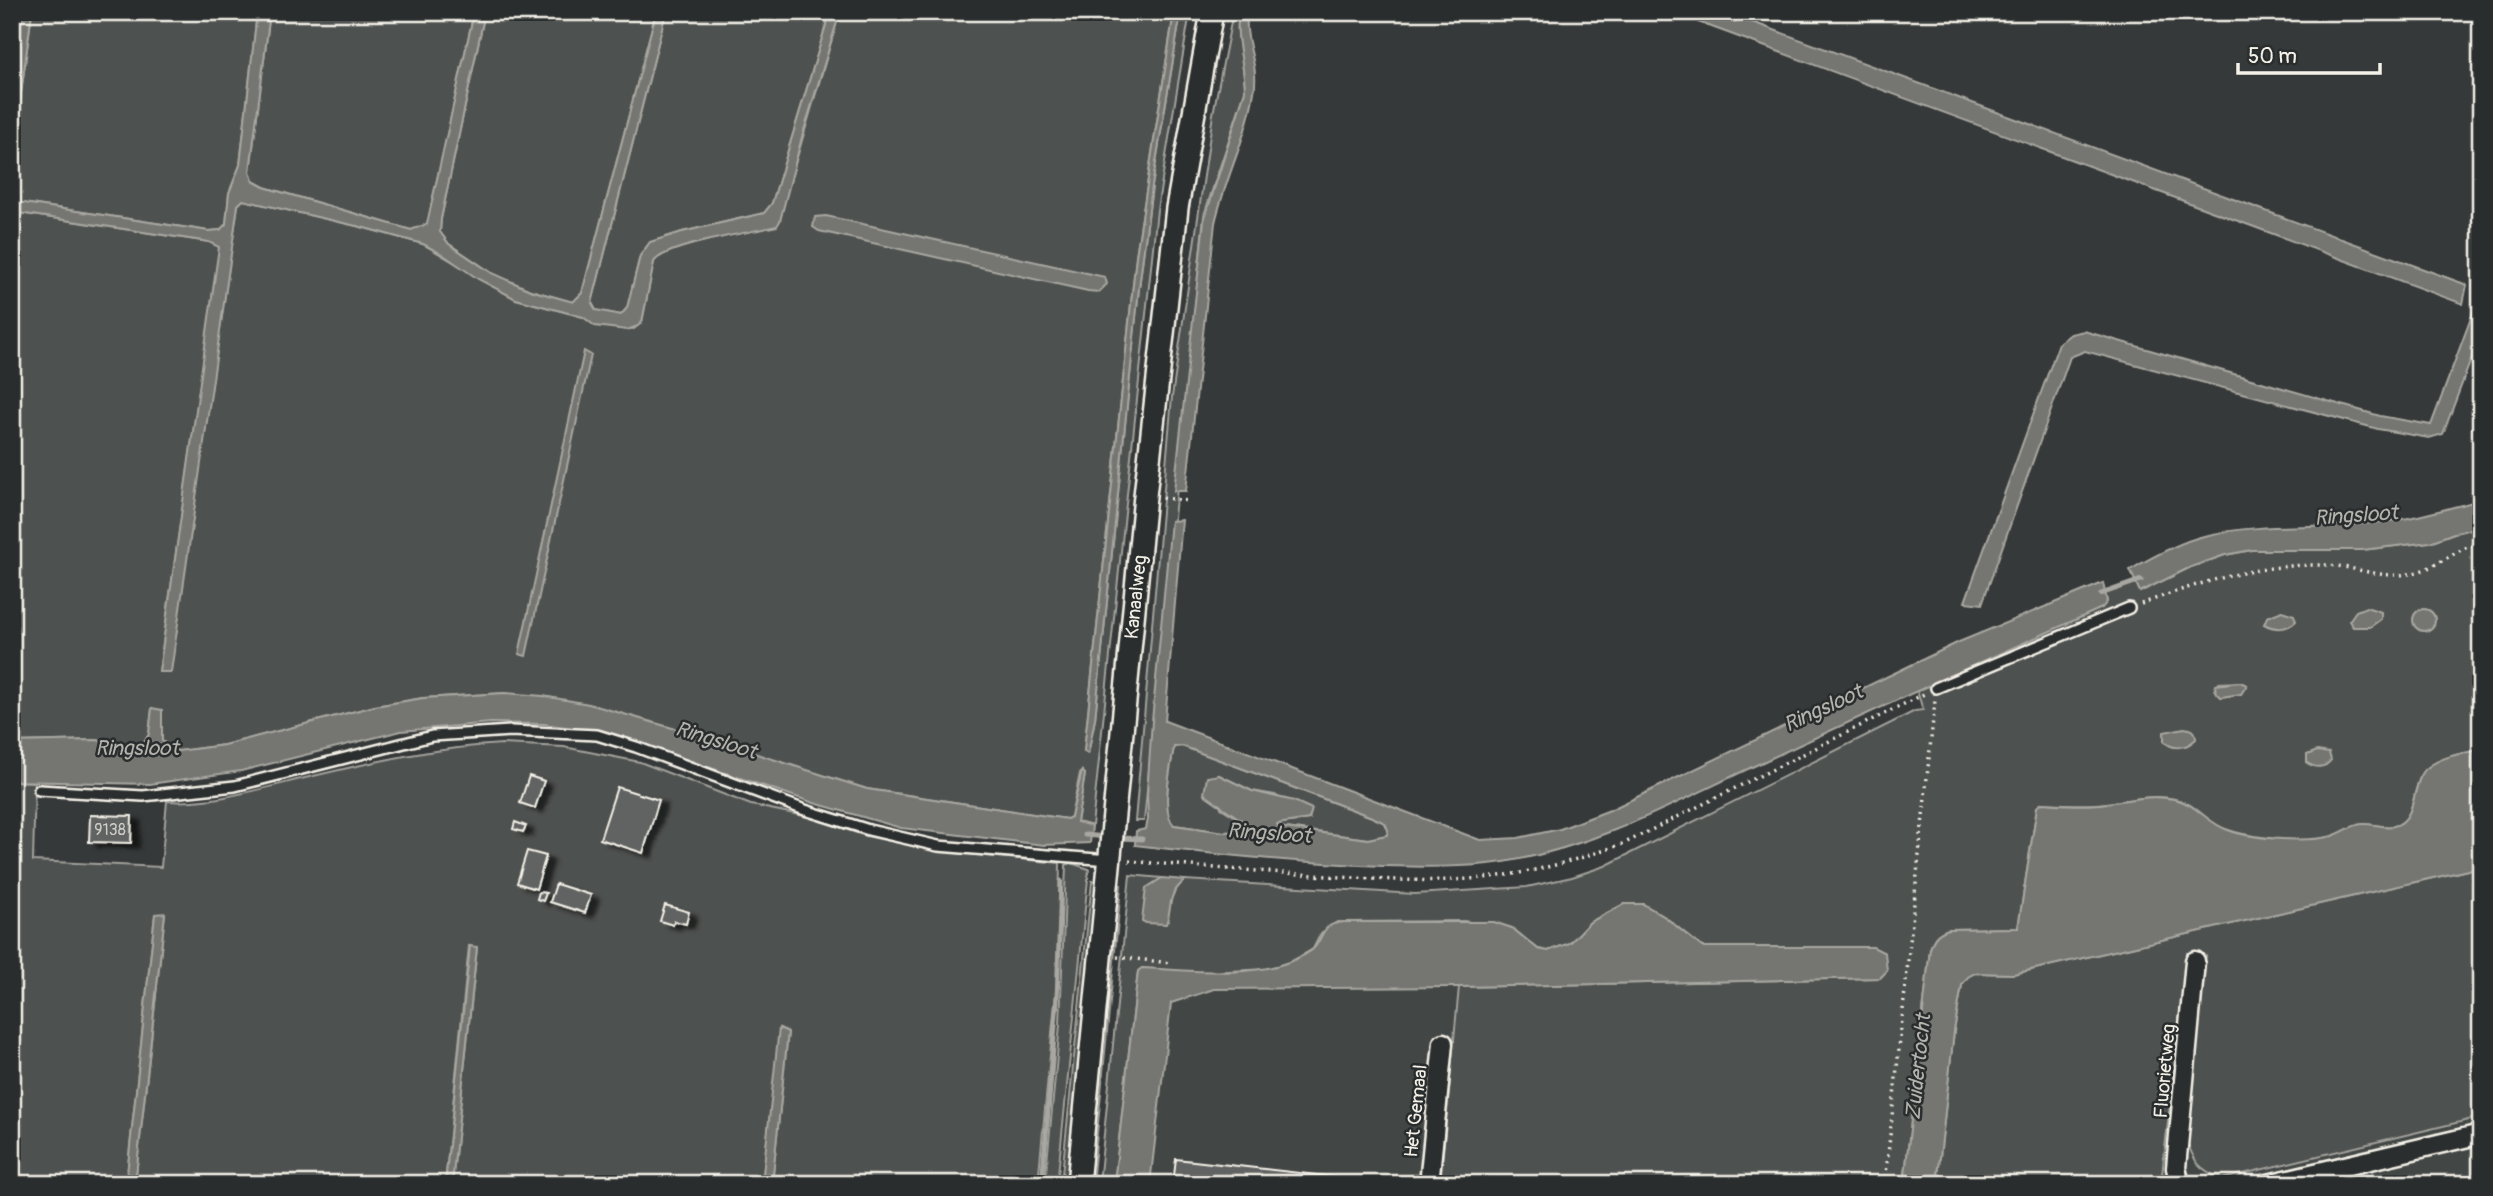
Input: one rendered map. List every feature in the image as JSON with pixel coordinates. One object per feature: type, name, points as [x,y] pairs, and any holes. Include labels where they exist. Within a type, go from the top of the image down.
[{"type":"street","name":"Kanaalweg","points":[[1078,1184],[1145,496],[1177,208],[1212,12]]},
{"type":"street","name":"Fluorietweg","points":[[2180,1184],[2176,1168],[2195,961]]},
{"type":"street","name":"Het Gemaal","points":[[1429,1184],[1443,1043]]},
{"type":"street","points":[[2268,1184],[2481,1134]]},
{"type":"lane","points":[[1937,688],[2129,608]]},
{"type":"lane","points":[[39,790],[143,796],[235,786],[432,736],[511,731],[597,735],[805,810],[869,830],[938,846],[1110,858]]},
{"type":"path","points":[[1145,496],[1188,501]]},
{"type":"path","points":[[2129,608],[2207,580],[2241,571],[2325,565],[2390,575],[2408,575],[2428,569],[2469,545],[2481,542]]},
{"type":"path","points":[[1110,858],[1365,879],[1492,876],[1548,867],[1591,856],[1647,833],[1937,688]]},
{"type":"path","points":[[1885,1184],[1937,688]]},
{"type":"path","points":[[1100,955],[1171,962]]},
{"type":"shaded area","points":[[12,12],[22,12],[12,76]]},
{"type":"shaded area","points":[[32,12],[257,12],[240,165],[229,193],[226,224],[220,230],[209,231],[16,202],[12,199],[12,159]]},
{"type":"shaded area","points":[[270,12],[474,12],[427,225],[411,230],[264,187],[253,181],[250,172]]},
{"type":"shaded area","points":[[485,12],[656,12],[582,293],[573,302],[530,290],[492,273],[449,244],[440,232]]},
{"type":"shaded area","points":[[666,12],[830,12],[772,203],[764,213],[650,242],[640,256],[627,308],[621,315],[595,310],[592,303]]},
{"type":"shaded area","points":[[840,12],[1174,12],[1136,256],[1084,751],[1088,754],[1095,719],[1152,186],[1181,12],[1190,12],[1157,210],[1092,826],[1077,822],[1085,774],[1082,771],[1071,817],[1067,819],[867,789],[750,753],[505,693],[423,698],[375,706],[224,745],[178,751],[162,741],[162,710],[152,709],[149,734],[140,750],[97,740],[12,742],[12,212],[209,242],[220,246],[159,671],[170,672],[238,205],[243,200],[423,244],[516,299],[584,317],[595,326],[634,329],[642,322],[654,262],[661,256],[691,245],[777,225]]},
{"type":"shaded area","points":[[1233,12],[1239,12],[1238,32],[1245,91],[1204,215],[1144,821],[1135,821],[1172,397],[1213,114]]},
{"type":"shaded area","points":[[2481,527],[2481,750],[2439,761],[2425,771],[2418,783],[2407,817],[2398,825],[2366,825],[2320,839],[2275,839],[2231,831],[2214,824],[2188,804],[2165,797],[2096,804],[2042,803],[2037,807],[2018,928],[1949,929],[1939,934],[1931,945],[1904,1184],[1440,1184],[1459,987],[1880,978],[1887,971],[1873,947],[1702,947],[1665,917],[1643,904],[1624,904],[1590,922],[1570,943],[1548,951],[1538,949],[1512,928],[1464,921],[1337,922],[1320,935],[1313,949],[1292,961],[1268,969],[1189,973],[1142,968],[1138,971],[1114,1184],[1099,1184],[1130,875],[1162,878],[1146,888],[1168,920],[1172,898],[1185,880],[1415,894],[1527,887],[1572,877],[1605,866],[1915,711],[1923,710],[1917,691],[2107,602],[2105,593],[2136,582],[2140,592],[2191,567],[2225,555],[2252,550],[2362,550],[2429,542]],"holes":[[[2240,682],[2241,694],[2221,697],[2215,690],[2219,683]]]},
{"type":"shaded area","points":[[502,744],[564,747],[640,762],[751,805],[809,817],[866,836],[937,851],[1060,863],[1058,969],[1038,1184],[772,1184],[788,1032],[780,1028],[762,1184],[452,1184],[477,948],[469,946],[445,1184],[135,1184],[165,914],[155,914],[126,1184],[12,1184],[12,781],[35,782],[33,861],[161,867],[167,801],[219,798],[402,756]]},
{"type":"shaded area","points":[[1182,746],[1372,817],[1385,823],[1389,830],[1387,835],[1368,839],[1278,827],[1277,824],[1309,819],[1275,795],[1252,791],[1219,775],[1221,808],[1244,822],[1244,831],[1224,832],[1174,825],[1168,810],[1168,788],[1174,747]]},
{"type":"shaded area","points":[[2481,846],[2481,1184],[1150,1184],[1171,1003],[1214,989]]},
{"type":"shaded area","points":[[1071,863],[1089,869],[1057,1184],[1045,1184],[1060,1024],[1066,865]]},
{"type":"shaded area","points":[[2481,867],[2481,1117],[2222,1179],[2208,1172],[2198,1164],[2186,1138],[2206,956],[2187,953],[2161,1184],[1937,1184],[1954,1031],[1962,985],[1968,976],[1975,973],[2013,974]]},
{"type":"shaded area","points":[[1092,881],[1096,882],[1067,1184],[1061,1184]]},
{"type":"shaded area","points":[[1117,884],[1121,885],[1118,920],[1092,1184],[1088,1184]]},
{"type":"water","points":[[22,12],[32,12],[12,159],[12,76]]},
{"type":"water","points":[[257,12],[270,12],[250,171],[253,181],[264,187],[411,230],[427,224],[474,12],[485,12],[440,232],[449,244],[492,273],[530,290],[573,302],[582,293],[656,12],[666,12],[592,303],[596,310],[621,315],[627,308],[640,256],[650,242],[764,213],[772,203],[830,12],[840,12],[777,226],[710,240],[661,256],[654,262],[642,322],[627,330],[595,326],[583,317],[516,299],[478,279],[423,244],[243,200],[238,205],[171,672],[159,672],[219,247],[209,242],[12,212],[12,199],[17,202],[209,231],[220,230],[226,224],[229,193],[240,165]]},
{"type":"water","points":[[1174,12],[1181,12],[1152,186],[1139,288],[1095,719],[1088,754],[1084,751],[1136,256]]},
{"type":"water","points":[[1239,12],[1248,12],[1247,32],[1255,71],[1254,92],[1215,223],[1186,491],[1174,491],[1204,221],[1245,91],[1238,32]]},
{"type":"water","points":[[1671,12],[1725,12],[2467,285],[2463,304]]},
{"type":"water","points":[[826,216],[1105,277],[1107,284],[1099,292],[1088,291],[819,231],[813,227],[815,217]]},
{"type":"water","points":[[2481,291],[2481,333],[2443,434],[2429,438],[2378,429],[2085,351],[2070,357],[1982,604],[1965,602],[2059,343],[2071,334],[2084,331],[2380,416],[2431,425]]},
{"type":"water","points":[[584,351],[591,355],[526,656],[519,654]]},
{"type":"water","points":[[2481,500],[2481,527],[2430,542],[2362,550],[2252,550],[2225,555],[2191,567],[2140,592],[2130,570],[2175,546],[2204,536],[2270,527],[2394,521]]},
{"type":"water","points":[[1182,520],[1165,721],[1480,840],[1518,838],[1560,829],[1610,810],[1959,642],[2103,583],[2107,602],[2102,608],[1670,806],[1572,845],[1504,862],[1459,866],[1383,866],[1259,858],[1135,845],[1136,831],[1146,829],[1148,819],[1152,721],[1171,521]],"holes":[[[1182,746],[1385,823],[1387,835],[1368,839],[1278,827],[1277,824],[1309,819],[1312,809],[1294,801],[1252,791],[1219,775],[1207,777],[1204,794],[1244,822],[1244,831],[1224,832],[1174,825],[1170,819],[1167,800],[1174,747]]]},
{"type":"water","points":[[2366,607],[2381,612],[2381,619],[2370,627],[2353,627],[2349,621],[2356,611]]},
{"type":"water","points":[[2420,609],[2428,609],[2435,616],[2435,624],[2428,631],[2420,631],[2413,624],[2413,616]]},
{"type":"water","points":[[2282,611],[2294,615],[2296,621],[2281,628],[2264,624],[2267,617]]},
{"type":"water","points":[[2240,682],[2247,685],[2241,694],[2221,697],[2217,693],[2215,685]]},
{"type":"water","points":[[505,693],[589,704],[867,789],[1067,819],[1071,817],[1082,771],[1085,774],[1077,822],[1092,826],[1090,843],[1044,845],[901,828],[814,803],[608,733],[544,724],[491,723],[401,731],[241,771],[150,784],[12,781],[12,742],[97,740],[140,750],[149,734],[152,708],[162,710],[162,741],[178,751],[224,745],[375,706],[423,698]]},
{"type":"water","points":[[2184,728],[2194,732],[2196,739],[2176,747],[2164,741],[2164,732]]},
{"type":"water","name":"Zuidertocht","points":[[2481,750],[2481,867],[2013,974],[1975,973],[1968,977],[1962,985],[1954,1031],[1937,1184],[1904,1184],[1931,945],[1939,934],[1949,929],[2018,928],[2037,807],[2042,803],[2093,805],[2146,798],[2174,799],[2189,805],[2221,827],[2238,833],[2278,839],[2318,839],[2358,825],[2394,826],[2402,823],[2411,809],[2418,782],[2427,768],[2446,758]]},
{"type":"water","points":[[2317,751],[2329,753],[2331,760],[2326,765],[2320,767],[2307,763],[2307,755]]},
{"type":"water","points":[[1162,878],[1185,880],[1172,896],[1166,924],[1146,923],[1142,921],[1146,888]]},
{"type":"water","points":[[1624,904],[1643,904],[1665,917],[1702,947],[1873,947],[1885,953],[1887,971],[1880,978],[1214,989],[1171,1003],[1150,1184],[1114,1184],[1138,971],[1142,968],[1216,972],[1272,967],[1308,953],[1326,928],[1344,922],[1494,922],[1512,928],[1538,949],[1548,951],[1570,943],[1590,922]]},
{"type":"water","points":[[165,913],[135,1184],[126,1184],[155,914]]},
{"type":"water","points":[[470,946],[477,947],[452,1184],[445,1184]]},
{"type":"water","points":[[779,1028],[788,1032],[772,1184],[762,1184]]},
{"type":"building","points":[[529,776],[544,781],[535,808],[520,803]]},
{"type":"building","points":[[617,787],[659,800],[643,853],[600,839]]},
{"type":"building","points":[[90,815],[132,816],[131,843],[89,842]]},
{"type":"building","points":[[515,822],[526,826],[523,832],[513,829]]},
{"type":"building","points":[[527,851],[546,856],[536,889],[517,883]]},
{"type":"building","points":[[556,884],[591,895],[585,913],[550,902]]},
{"type":"building","points":[[539,892],[546,893],[543,901],[537,899]]},
{"type":"building","points":[[665,905],[689,912],[686,924],[674,921],[673,925],[660,921]]},
{"type":"building","points":[[1176,1159],[1361,1180],[1360,1184],[1173,1184]]},
{"type":"waterway","name":"Ringsloot","points":[[2101,594],[2141,580]]},
{"type":"waterway","name":"Ringsloot","points":[[1085,835],[1107,837]]},
{"type":"waterway","name":"Ringsloot","points":[[1120,838],[1142,839]]},
{"type":"waterway","points":[[1042,1184],[1057,1001],[1061,881]]}]
